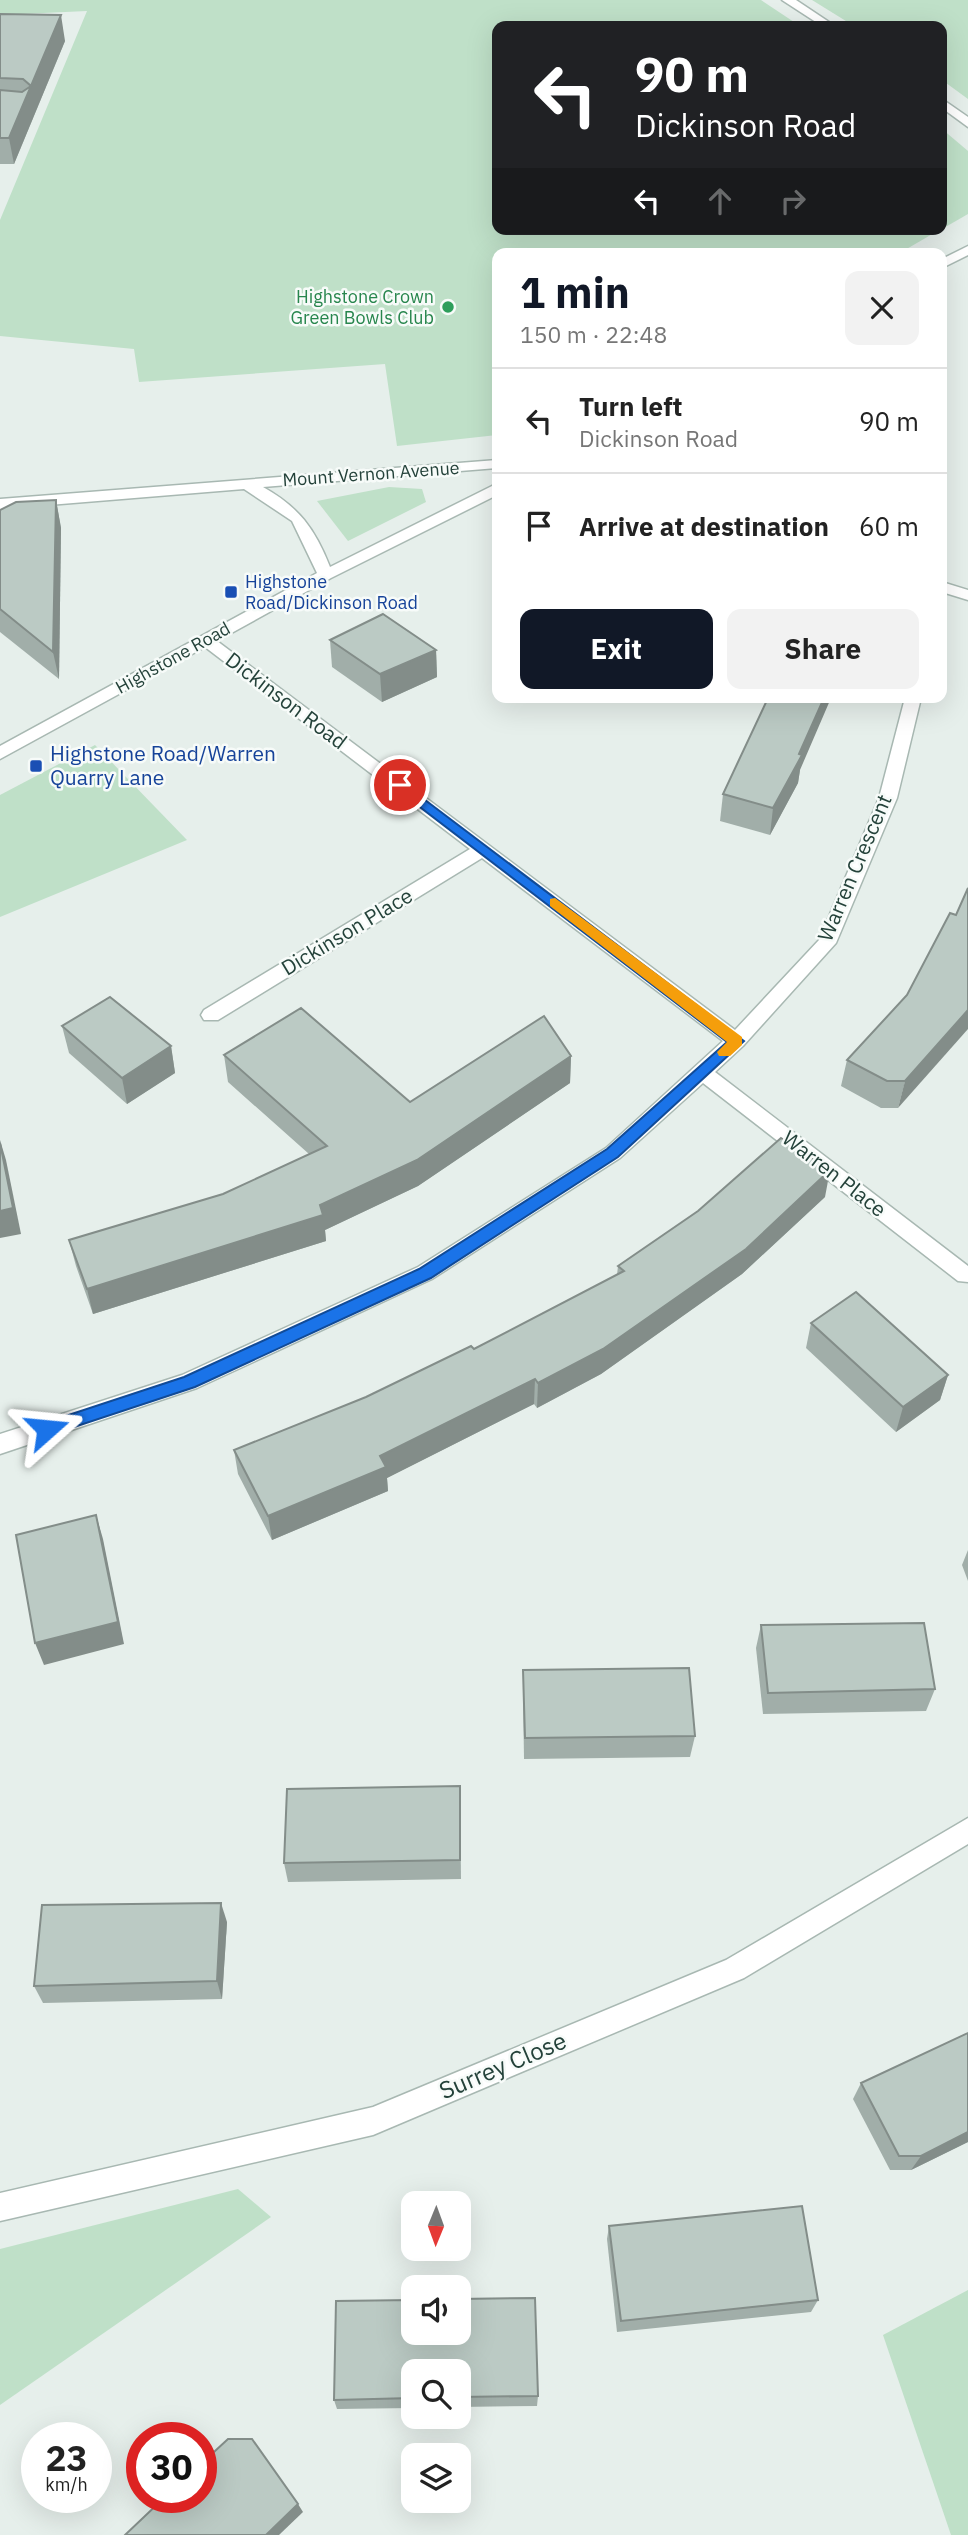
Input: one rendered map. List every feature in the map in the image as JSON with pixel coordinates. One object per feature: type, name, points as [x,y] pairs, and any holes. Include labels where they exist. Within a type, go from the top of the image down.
[{"type":"street","points":[[788,0],[821,21]]},
{"type":"street","points":[[947,107],[968,123]]},
{"type":"street","points":[[947,261],[968,250]]},
{"type":"street","name":"Mount Vernon Avenue","points":[[0,504],[492,464]]},
{"type":"street","name":"Mount Vernon Avenue","points":[[244,483],[292,509],[310,533],[325,575]]},
{"type":"street","name":"Highstone Road","points":[[0,752],[325,575],[492,492]]},
{"type":"street","points":[[947,592],[968,595]]},
{"type":"street","name":"Dickinson Road","points":[[205,639],[736,1041]]},
{"type":"street","name":"Warren Crescent","points":[[0,1444],[189,1382],[425,1273],[612,1153],[736,1041],[827,943],[888,798],[912,703]]},
{"type":"street","name":"Dickinson Place","points":[[211,1015],[484,848]]},
{"type":"street","name":"Warren Place","points":[[702,1072],[965,1275]]},
{"type":"street","name":"Surrey Close","points":[[0,2207],[373,2120],[734,1969],[968,1830]]},
{"type":"green space","points":[[0,0],[761,0],[792,21],[492,21],[492,235],[931,235],[908,248],[492,248],[492,436],[397,446],[385,364],[139,382],[134,349],[0,336],[0,220],[87,11],[0,15]]},
{"type":"green space","points":[[812,0],[968,0],[968,99],[947,84],[947,21],[846,21]]},
{"type":"green space","points":[[947,133],[968,151],[968,214],[947,226]]},
{"type":"green space","points":[[389,487],[422,489],[426,502],[348,541],[317,501]]},
{"type":"green space","points":[[95,745],[187,840],[0,917],[0,795]]},
{"type":"green space","points":[[238,2189],[271,2217],[0,2405],[0,2249]]},
{"type":"green space","points":[[968,2290],[968,2535],[951,2535],[883,2335]]},
{"type":"building","points":[[0,14],[61,15],[31,86],[23,79],[0,78]]},
{"type":"building","points":[[31,86],[9,138],[0,138],[0,90],[22,92]]},
{"type":"building","points":[[56,500],[53,652],[0,609],[0,510],[16,502]]},
{"type":"building","points":[[383,614],[436,650],[380,674],[330,640]]},
{"type":"building","points":[[766,703],[822,703],[799,754],[802,755],[773,808],[723,794]]},
{"type":"building","points":[[968,888],[968,1010],[905,1081],[887,1081],[847,1060],[907,995],[950,913],[956,915]]},
{"type":"building","points":[[110,997],[171,1046],[122,1078],[62,1026]]},
{"type":"building","points":[[301,1008],[410,1102],[544,1016],[571,1056],[417,1160],[320,1205],[323,1215],[87,1289],[69,1240],[223,1194],[327,1146],[224,1055]]},
{"type":"building","points":[[781,1138],[830,1170],[746,1249],[603,1349],[538,1383],[535,1379],[380,1456],[386,1467],[268,1516],[234,1450],[366,1397],[471,1346],[474,1349],[624,1271],[618,1266],[698,1211]]},
{"type":"building","points":[[0,1143],[13,1208],[0,1211]]},
{"type":"building","points":[[856,1292],[948,1375],[903,1407],[811,1323]]},
{"type":"building","points":[[96,1515],[118,1622],[35,1643],[16,1535]]},
{"type":"building","points":[[924,1623],[935,1689],[768,1693],[761,1625]]},
{"type":"building","points":[[689,1668],[695,1736],[525,1738],[523,1670]]},
{"type":"building","points":[[460,1786],[460,1860],[284,1863],[287,1789]]},
{"type":"building","points":[[221,1903],[217,1981],[34,1986],[42,1905]]},
{"type":"building","points":[[968,2033],[968,2132],[921,2156],[899,2156],[861,2083]]},
{"type":"building","points":[[802,2206],[818,2300],[621,2321],[609,2226]]},
{"type":"building","points":[[535,2298],[538,2396],[471,2397],[471,2359],[401,2359],[401,2398],[334,2400],[336,2301],[401,2300],[401,2345],[471,2345],[471,2299]]},
{"type":"building","points":[[228,2439],[252,2439],[298,2504],[266,2535],[125,2535],[148,2513],[217,2513],[217,2449]]},
{"type":"slow traffic","points":[[555,903],[736,1041],[724,1052]]},
{"type":"place","name":"Highstone Crown Green Bowls Club","points":[[448,307]]},
{"type":"place","name":"Highstone Road/Dickinson Road","points":[[231,592]]},
{"type":"place","name":"Highstone Road/Warren Quarry Lane","points":[[36,766]]},
{"type":"route","points":[[47,1429],[189,1382],[425,1273],[612,1153],[736,1041],[400,785]]}]
